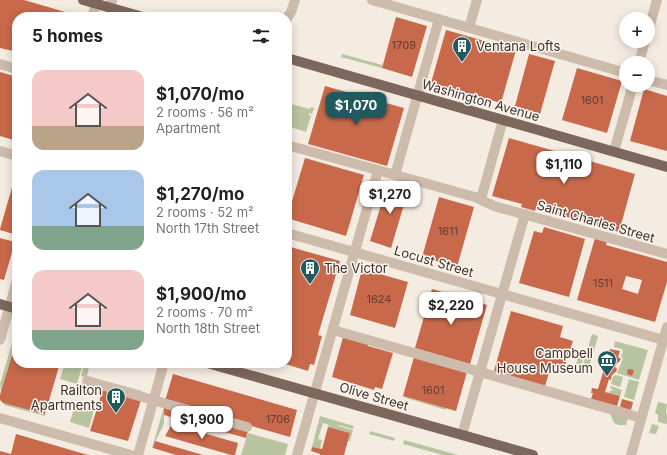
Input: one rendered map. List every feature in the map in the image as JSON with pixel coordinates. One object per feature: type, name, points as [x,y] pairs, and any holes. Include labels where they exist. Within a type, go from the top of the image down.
[{"type":"main road","points":[[83,0],[96,4],[111,4],[131,12]]},
{"type":"main road","name":"Washington Avenue","points":[[292,59],[667,167]]},
{"type":"main road","name":"Olive Street","points":[[225,368],[533,455]]},
{"type":"street","points":[[291,12],[295,0]]},
{"type":"street","points":[[372,0],[619,71]]},
{"type":"street","points":[[469,28],[477,0]]},
{"type":"street","points":[[654,12],[657,0]]},
{"type":"street","points":[[94,12],[96,4]]},
{"type":"street","points":[[395,175],[439,19]]},
{"type":"street","points":[[0,64],[12,68]]},
{"type":"street","points":[[655,82],[667,85]]},
{"type":"street","points":[[614,151],[631,92]]},
{"type":"street","points":[[481,199],[503,120]]},
{"type":"street","name":"Saint Charles Street","points":[[292,146],[481,199],[494,206],[667,254]]},
{"type":"street","points":[[0,151],[12,155]]},
{"type":"street","points":[[297,455],[378,170]]},
{"type":"street","points":[[462,435],[525,214]]},
{"type":"street","name":"Locust Street","points":[[292,234],[665,340]]},
{"type":"street","points":[[0,340],[12,296]]},
{"type":"street","points":[[631,455],[665,340],[667,327]]},
{"type":"street","points":[[333,330],[641,418]]},
{"type":"street","points":[[138,455],[163,368]]},
{"type":"street","points":[[87,381],[247,427]]},
{"type":"street","points":[[0,418],[131,455]]},
{"type":"green space","points":[[342,54],[382,65],[382,68],[341,57]]},
{"type":"green space","points":[[292,104],[310,109],[311,107],[314,108],[312,114],[309,113],[311,116],[306,132],[292,128]]},
{"type":"green space","points":[[592,334],[598,336],[588,371],[582,369]]},
{"type":"green space","points":[[615,341],[648,350],[639,380],[617,373],[623,358],[621,357],[623,352],[622,349],[614,347]]},
{"type":"green space","points":[[12,344],[12,354],[1,393],[0,384]]},
{"type":"green space","points":[[580,349],[586,351],[581,366],[576,365]]},
{"type":"green space","points":[[63,368],[82,368],[77,384],[60,379]]},
{"type":"green space","points":[[83,368],[89,368],[87,376],[142,391],[141,393],[81,376]]},
{"type":"green space","points":[[615,375],[623,377],[620,387],[611,384]]},
{"type":"green space","points":[[629,379],[639,382],[634,400],[624,397]]},
{"type":"green space","points":[[611,386],[622,390],[620,396],[609,393],[609,391],[612,391],[610,388]]},
{"type":"green space","points":[[403,397],[446,408],[446,410]]},
{"type":"green space","points":[[658,402],[667,404],[667,424],[658,422],[658,415],[655,413]]},
{"type":"green space","points":[[5,403],[45,414],[45,416],[4,405]]},
{"type":"green space","points":[[75,405],[94,410],[89,428],[70,422]]},
{"type":"green space","points":[[164,407],[164,424],[152,448]]},
{"type":"green space","points":[[610,413],[628,418],[626,425],[614,423]]},
{"type":"green space","points":[[320,416],[354,426],[353,429],[338,425],[353,430],[350,441],[348,441],[350,433],[328,427],[329,425],[323,423],[318,439],[322,440],[320,449],[312,447]]},
{"type":"green space","points":[[652,424],[659,426],[656,434],[649,433]]},
{"type":"green space","points":[[370,431],[395,438],[394,441],[369,434]]},
{"type":"green space","points":[[248,433],[288,444],[285,455],[241,455]]},
{"type":"green space","points":[[404,440],[458,455],[443,455],[403,444]]},
{"type":"building","points":[[0,0],[24,0],[65,12],[12,12],[12,51],[0,48]]},
{"type":"building","points":[[396,17],[427,26],[412,77],[382,68]]},
{"type":"building","name":"Ventana Lofts","points":[[446,30],[516,50],[501,103],[431,83]]},
{"type":"building","points":[[529,54],[555,61],[540,114],[515,106]]},
{"type":"building","points":[[577,68],[619,80],[619,91],[607,133],[562,120]]},
{"type":"building","points":[[0,72],[12,76],[12,140],[0,136]]},
{"type":"building","points":[[325,86],[404,108],[387,166],[308,144]]},
{"type":"building","points":[[643,92],[654,92],[667,96],[667,151],[630,141]]},
{"type":"building","points":[[509,138],[635,174],[619,232],[536,208],[535,211],[521,207],[522,204],[492,196]]},
{"type":"building","points":[[305,158],[364,175],[346,236],[292,220],[292,201]]},
{"type":"building","points":[[388,182],[409,188],[391,248],[370,241]]},
{"type":"building","points":[[12,187],[12,234],[0,229]]},
{"type":"building","points":[[439,197],[474,207],[457,267],[422,257]]},
{"type":"building","points":[[544,227],[585,239],[569,297],[519,283],[534,231],[542,233]]},
{"type":"building","points":[[0,238],[12,241],[12,252],[4,280],[0,279]]},
{"type":"building","points":[[595,238],[607,241],[606,245],[667,262],[667,282],[655,322],[577,300]],"holes":[[[626,276],[642,280],[638,294],[622,289]]]},
{"type":"building","name":"The Victor","points":[[292,247],[340,261],[318,335],[322,336],[314,365],[310,364],[308,371],[292,366]]},
{"type":"building","points":[[362,269],[408,282],[395,328],[350,315]]},
{"type":"building","points":[[432,289],[487,305],[470,364],[415,348]]},
{"type":"building","points":[[511,311],[563,326],[560,337],[573,341],[564,369],[551,366],[545,386],[494,371]]},
{"type":"building","points":[[343,337],[393,353],[382,389],[375,387],[374,390],[332,377]]},
{"type":"building","name":"Campbell House Museum","points":[[610,349],[620,351],[618,357],[621,359],[615,367],[617,369],[616,372],[613,375],[612,374],[611,380],[609,379],[605,392],[620,396],[617,406],[591,399],[593,393],[591,393],[592,388],[598,389]]},
{"type":"building","points":[[12,355],[12,368],[59,368],[45,414],[3,403],[0,400],[0,395]]},
{"type":"building","points":[[414,357],[467,372],[456,411],[403,396]]},
{"type":"building","points":[[628,369],[634,370],[632,376],[627,374]]},
{"type":"building","points":[[173,374],[297,410],[290,437],[165,401]]},
{"type":"building","name":"Railton Apartments","points":[[103,389],[141,400],[128,441],[90,431]]},
{"type":"building","points":[[622,399],[633,402],[631,410],[620,407]]},
{"type":"building","points":[[164,407],[248,431],[246,438],[164,415]]},
{"type":"building","points":[[172,424],[238,443],[235,455],[165,436]]},
{"type":"building","points":[[328,427],[350,433],[344,455],[320,455],[311,451],[312,447],[322,449]]},
{"type":"building","points":[[16,434],[88,455],[0,455],[0,451],[11,454]]},
{"type":"building","points":[[155,441],[203,455],[176,455],[153,448]]},
{"type":"place","name":"Ventana Lofts","points":[[462,63]]},
{"type":"place","name":"The Victor","points":[[310,285]]},
{"type":"place","name":"Campbell House Museum","points":[[607,377]]},
{"type":"place","name":"Railton Apartments","points":[[116,414]]}]
